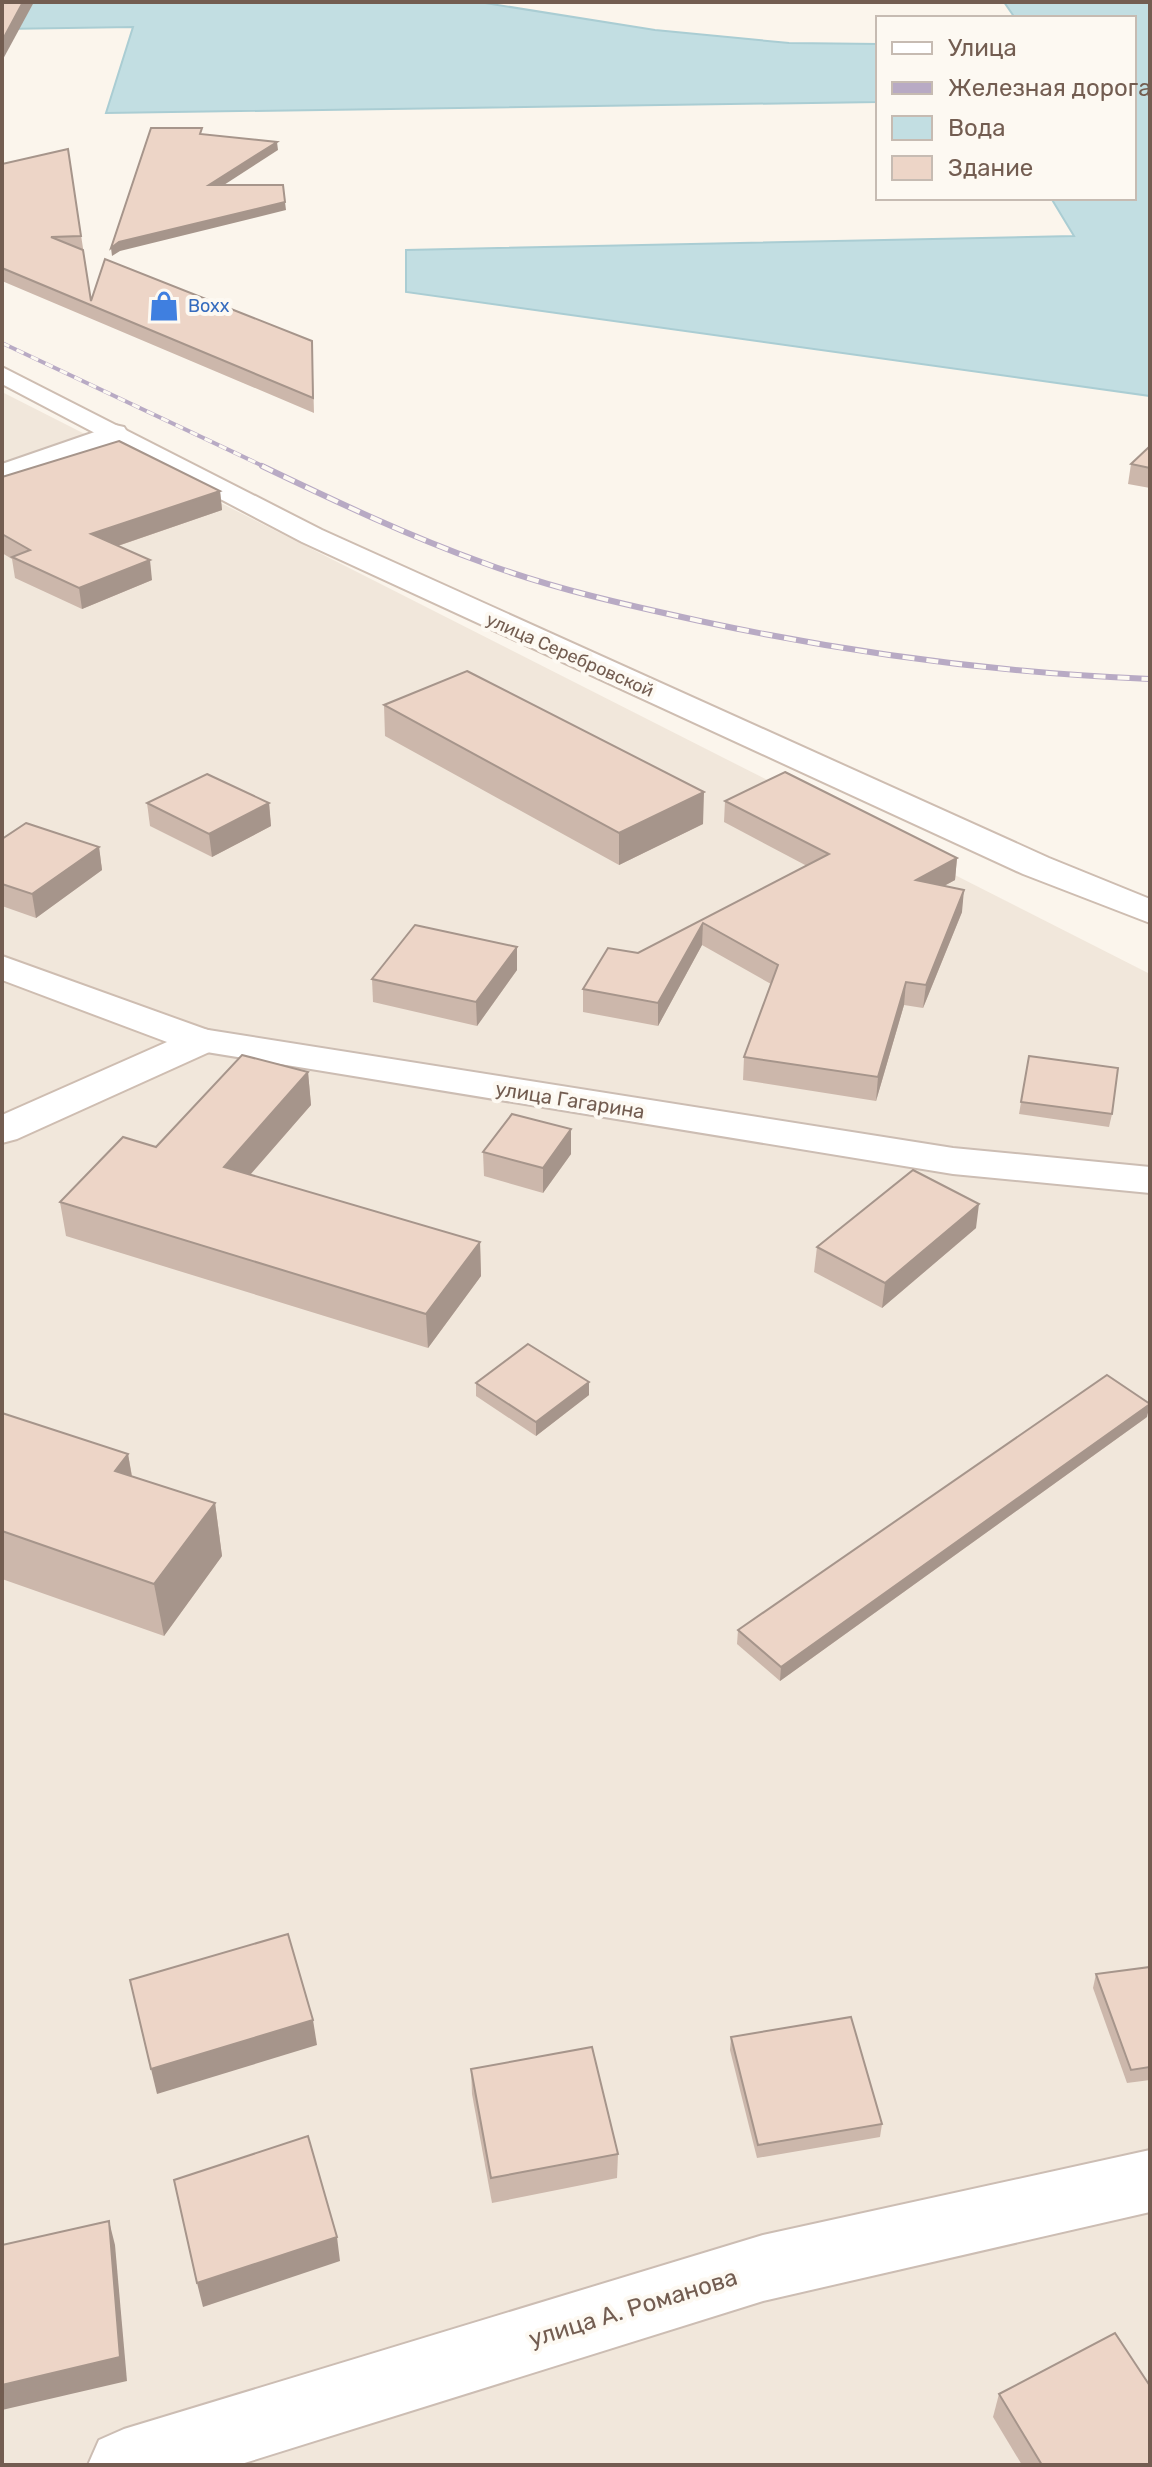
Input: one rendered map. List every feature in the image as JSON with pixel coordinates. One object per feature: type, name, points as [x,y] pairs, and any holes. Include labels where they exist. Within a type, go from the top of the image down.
[{"type":"street","name":"улица Серебровской","points":[[2,374],[312,536],[1036,866],[1150,912]]},
{"type":"street","points":[[2,473],[115,433]]},
{"type":"street","name":"улица Гагарина","points":[[2,967],[202,1041],[953,1161],[1150,1180]]},
{"type":"street","points":[[2,1130],[202,1041]]},
{"type":"street","name":"улица А. Романова","points":[[124,2465],[763,2268],[1150,2181]]},
{"type":"shaded area","points":[[2,392],[1150,974],[1150,2465],[2,2465]]},
{"type":"water","points":[[2,2],[479,2],[655,30],[789,43],[876,44],[876,102],[106,113],[133,27],[2,29]]},
{"type":"water","points":[[1004,2],[1150,2],[1150,396],[406,292],[406,250],[1074,236],[1052,200],[1136,200],[1136,16],[1014,16]]},
{"type":"building","points":[[2,2],[23,2],[2,41]]},
{"type":"building","points":[[151,128],[202,128],[200,134],[277,142],[209,185],[283,185],[285,202],[119,242],[111,248]]},
{"type":"building","points":[[68,149],[81,236],[51,237],[83,250],[91,301],[105,259],[312,341],[313,398],[2,268],[2,164]]},
{"type":"building","points":[[119,441],[220,491],[91,534],[150,560],[79,588],[12,557],[30,550],[2,534],[2,477]]},
{"type":"building","points":[[1150,446],[1150,468],[1131,464]]},
{"type":"building","points":[[467,671],[704,792],[619,833],[384,705]]},
{"type":"building","points":[[785,772],[957,858],[916,880],[964,890],[926,985],[906,982],[878,1077],[744,1057],[778,965],[703,923],[658,1003],[583,989],[608,948],[638,953],[829,854],[725,801]]},
{"type":"building","points":[[207,774],[269,803],[209,834],[147,803]]},
{"type":"building","points":[[26,823],[99,847],[32,894],[2,884],[2,839]]},
{"type":"building","points":[[415,925],[517,947],[476,1002],[372,979]]},
{"type":"building","points":[[242,1055],[308,1072],[224,1167],[480,1242],[426,1314],[60,1202],[123,1137],[156,1147]]},
{"type":"building","points":[[1029,1056],[1118,1068],[1112,1114],[1021,1102]]},
{"type":"building","points":[[512,1114],[571,1129],[543,1168],[483,1152]]},
{"type":"building","points":[[913,1170],[979,1204],[885,1283],[817,1247]]},
{"type":"building","points":[[528,1344],[589,1382],[536,1422],[476,1383]]},
{"type":"building","points":[[1107,1375],[1150,1404],[781,1667],[738,1630]]},
{"type":"building","points":[[2,1413],[128,1454],[115,1471],[215,1503],[154,1584],[2,1531]]},
{"type":"building","points":[[288,1934],[313,2020],[151,2069],[130,1980]]},
{"type":"building","points":[[1150,1967],[1150,2067],[1131,2070],[1096,1974]]},
{"type":"building","points":[[851,2017],[882,2124],[758,2145],[731,2037]]},
{"type":"building","points":[[592,2047],[618,2154],[491,2178],[471,2069]]},
{"type":"building","points":[[308,2136],[337,2237],[197,2283],[174,2180]]},
{"type":"building","points":[[109,2221],[120,2357],[2,2385],[2,2245]]},
{"type":"building","points":[[1115,2333],[1150,2386],[1150,2465],[1042,2465],[999,2394]]},
{"type":"railway","points":[[2,343],[267,468]]},
{"type":"railway","points":[[262,466],[372,518],[456,553],[537,581],[618,602],[700,621],[868,652],[1037,672],[1150,679]]},
{"type":"place","name":"Boxx","points":[[164,306]]}]
